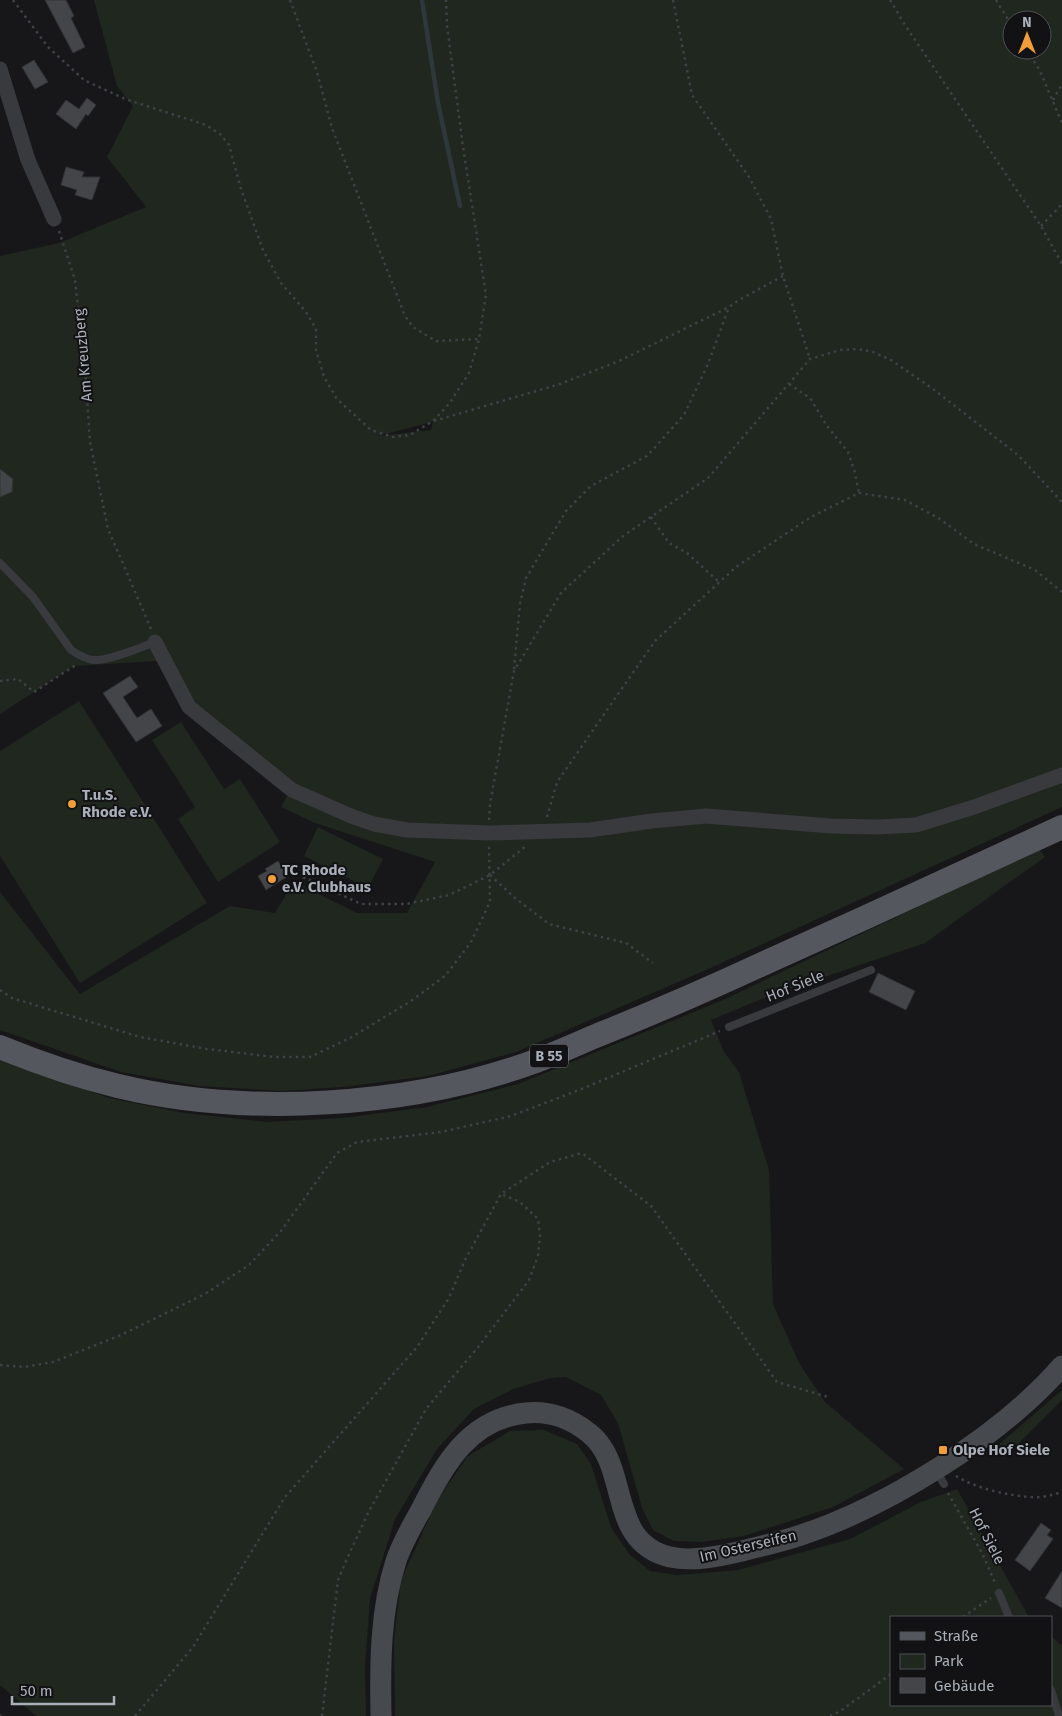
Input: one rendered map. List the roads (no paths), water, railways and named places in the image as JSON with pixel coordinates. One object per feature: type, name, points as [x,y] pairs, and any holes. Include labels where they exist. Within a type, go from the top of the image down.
[{"type":"main road","name":"B 55","points":[[0,1047],[48,1066],[119,1086],[190,1098],[276,1104],[340,1101],[426,1090],[534,1062],[642,1018],[1062,827]]},
{"type":"street","points":[[0,69],[28,160],[54,219]]},
{"type":"street","points":[[155,642],[189,707],[292,790],[350,816],[374,824],[407,830],[488,833],[590,830],[652,820],[706,816],[830,826],[877,827],[916,825],[974,807],[1062,775]]},
{"type":"street","name":"Im Osterseifen","points":[[381,1716],[380,1660],[382,1632],[386,1601],[396,1560],[434,1484],[451,1459],[476,1431],[498,1419],[511,1414],[543,1413],[567,1419],[588,1432],[595,1438],[607,1457],[633,1533],[642,1543],[657,1553],[688,1559],[727,1554],[798,1536],[939,1477],[983,1437],[1011,1415],[1062,1366]]},
{"type":"lane","points":[[0,563],[32,597],[71,650],[86,658],[93,660],[108,658],[155,642]]},
{"type":"lane","name":"Hof Siele","points":[[729,1027],[871,970]]},
{"type":"lane","points":[[999,1593],[1009,1616]]},
{"type":"lane","points":[[1052,1693],[1059,1716]]},
{"type":"waterway","points":[[422,0],[438,103],[460,206]]},
{"type":"place","name":"T.u.S. Rhode e.V.","points":[[72,804]]},
{"type":"place","name":"TC Rhode e.V. Clubhaus","points":[[272,879]]},
{"type":"place","name":"Olpe Hof Siele","points":[[943,1450]]}]
